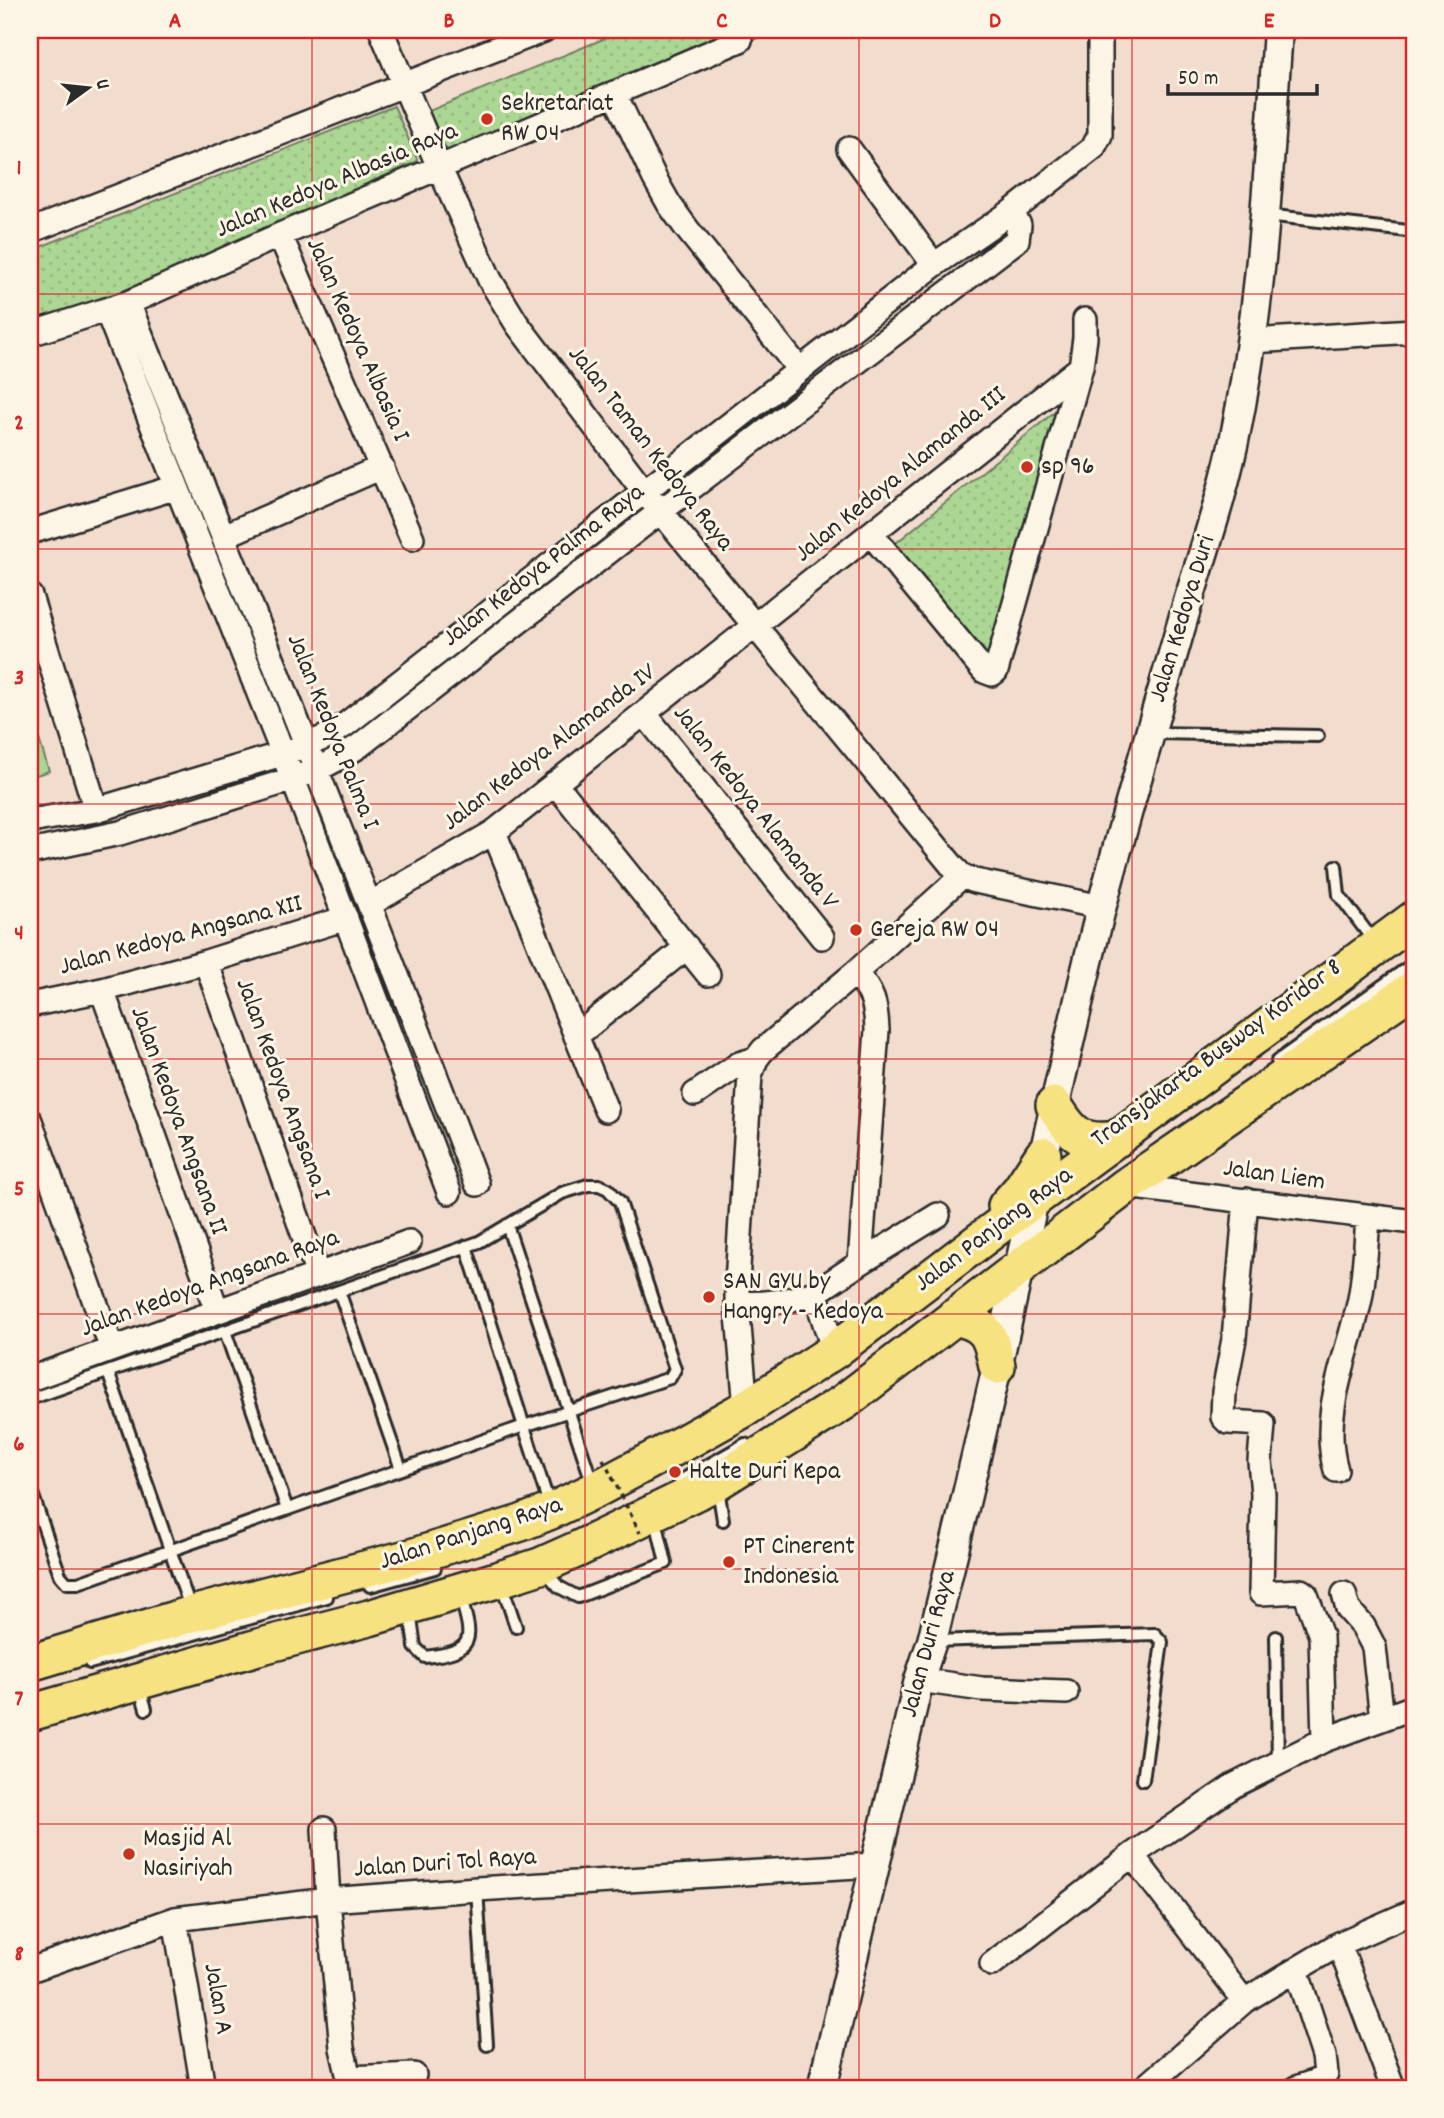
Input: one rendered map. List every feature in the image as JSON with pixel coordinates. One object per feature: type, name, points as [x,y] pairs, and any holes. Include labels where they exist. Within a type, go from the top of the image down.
[{"type":"main road","name":"Jalan Panjang Raya","points":[[30,1662],[192,1614],[344,1595],[410,1606],[454,1578],[500,1579],[540,1566],[717,1482],[844,1402],[954,1317],[1027,1231],[1117,1139],[1414,919]]},
{"type":"main road","name":"Jalan Panjang Raya","points":[[30,1713],[142,1695],[258,1647],[344,1595],[424,1553],[509,1526],[752,1422],[834,1351],[962,1255],[1027,1231],[1126,1186],[1405,1001]]},
{"type":"main road","points":[[1054,1105],[1064,1122],[1079,1136],[1100,1142],[1117,1139]]},
{"type":"main road","points":[[962,1255],[1020,1190],[1043,1155]]},
{"type":"main road","points":[[954,1317],[966,1319],[985,1329],[997,1366]]},
{"type":"main road","points":[[258,1647],[271,1633],[272,1622],[259,1606]]},
{"type":"street","name":"Jalan Taman Kedoya Raya","points":[[381,30],[439,167],[490,279],[509,313],[661,511],[962,876]]},
{"type":"street","points":[[30,232],[544,30]]},
{"type":"street","name":"Jalan Kedoya Palma Raya","points":[[30,821],[96,810],[282,754],[307,746],[345,725],[799,369],[1093,148],[1100,135],[1100,30]]},
{"type":"street","name":"Jalan Kedoya Duri","points":[[1027,1231],[1054,1105],[1102,907],[1236,430],[1252,341],[1266,215],[1278,30]]},
{"type":"street","name":"Jalan Kedoya Albasia Raya","points":[[30,334],[128,303],[280,235],[740,40]]},
{"type":"street","points":[[614,93],[654,179],[669,204],[799,369]]},
{"type":"street","points":[[849,149],[934,265]]},
{"type":"street","name":"Jalan Kedoya Palma Raya","points":[[30,852],[120,834],[293,779],[339,759],[359,746],[661,511],[1017,240],[1019,225],[1011,212]]},
{"type":"street","name":"Jalan Kedoya Albasia I","points":[[280,235],[412,538]]},
{"type":"street","name":"Jalan Kedoya Palma I","points":[[128,303],[317,770],[477,1184]]},
{"type":"street","name":"Jalan Kedoya Palma I","points":[[107,311],[293,779],[449,1192]]},
{"type":"street","points":[[871,534],[984,671],[992,674],[998,668],[1081,367],[1086,320]]},
{"type":"street","points":[[1252,341],[1414,331]]},
{"type":"street","name":"Jalan Kedoya Alamanda III","points":[[756,626],[1081,367]]},
{"type":"street","name":"Jalan Kedoya Albasia I","points":[[224,536],[382,467]]},
{"type":"street","points":[[30,533],[177,487]]},
{"type":"street","points":[[30,596],[96,810]]},
{"type":"street","name":"Jalan Kedoya Alamanda IV","points":[[370,904],[494,832],[756,626]]},
{"type":"street","name":"Jalan Kedoya Alamanda V","points":[[645,713],[822,937]]},
{"type":"street","points":[[555,783],[708,974]]},
{"type":"street","points":[[494,832],[606,1110]]},
{"type":"street","points":[[752,1422],[737,1303],[750,1075],[756,1059],[962,876],[1102,907]]},
{"type":"street","name":"Jalan Kedoya Angsana XII","points":[[30,1005],[102,990],[206,962],[346,918]]},
{"type":"street","points":[[576,1036],[687,947]]},
{"type":"street","name":"Jalan Kedoya Angsana I","points":[[206,962],[318,1275]]},
{"type":"street","points":[[855,973],[867,986],[876,1006],[877,1030],[860,1264]]},
{"type":"street","name":"Jalan Kedoya Angsana II","points":[[102,990],[221,1321]]},
{"type":"street","points":[[396,1051],[423,1042]]},
{"type":"street","points":[[695,1094],[739,1064],[756,1059]]},
{"type":"street","points":[[30,1121],[110,1361]]},
{"type":"street","name":"Jalan Liem","points":[[1126,1186],[1414,1222]]},
{"type":"street","points":[[1247,1200],[1234,1339],[1224,1392],[1223,1417],[1227,1422],[1260,1422],[1263,1427],[1261,1593],[1301,1591],[1306,1595],[1321,1636],[1324,1740]]},
{"type":"street","points":[[737,1303],[761,1305],[815,1293],[938,1215]]},
{"type":"street","points":[[1336,1470],[1331,1443],[1334,1402],[1360,1298],[1368,1217]]},
{"type":"street","name":"Jalan Duri Raya","points":[[822,2088],[919,1680],[932,1641],[1027,1231]]},
{"type":"street","name":"Jalan Kedoya Angsana Raya","points":[[30,1379],[110,1361],[221,1321],[318,1275],[408,1242]]},
{"type":"street","points":[[815,1293],[834,1351]]},
{"type":"street","points":[[1344,1594],[1348,1609],[1363,1626],[1374,1647],[1382,1719]]},
{"type":"street","points":[[919,1680],[982,1689],[1066,1692]]},
{"type":"street","points":[[992,1964],[1132,1855],[1233,1786],[1324,1740],[1414,1707]]},
{"type":"street","points":[[324,1829],[342,2048],[349,2078],[414,2075]]},
{"type":"street","points":[[1132,1855],[1244,2001]]},
{"type":"street","name":"Jalan Duri Tol Raya","points":[[30,1970],[175,1919],[328,1900],[874,1865]]},
{"type":"street","points":[[1144,2088],[1244,2001],[1339,1944],[1414,1911]]},
{"type":"street","name":"Jalan A","points":[[175,1919],[203,2088]]},
{"type":"street","points":[[1339,1944],[1393,2088]]},
{"type":"street","points":[[1296,1970],[1324,2056],[1326,2074],[1322,2079],[1296,2088]]},
{"type":"lane","points":[[1266,215],[1408,231]]},
{"type":"lane","points":[[1149,733],[1318,736]]},
{"type":"lane","points":[[1336,866],[1339,895],[1377,945]]},
{"type":"lane","name":"Transjakarta Busway Koridor 8","points":[[1268,1068],[1414,962]]},
{"type":"lane","points":[[30,1487],[60,1575],[67,1583],[78,1583],[524,1426],[670,1378],[674,1365],[620,1202],[608,1189],[599,1185],[588,1185],[562,1194],[479,1242],[339,1291],[221,1321],[287,1509]]},
{"type":"lane","points":[[507,1225],[568,1412],[586,1494]]},
{"type":"lane","points":[[467,1246],[524,1426],[586,1494]]},
{"type":"lane","points":[[339,1291],[401,1469]]},
{"type":"lane","points":[[30,1399],[110,1361],[192,1614]]},
{"type":"lane","points":[[540,1566],[559,1587],[578,1597],[666,1563],[655,1511],[752,1422]]},
{"type":"lane","points":[[717,1482],[723,1520]]},
{"type":"lane","points":[[344,1595],[454,1578],[469,1627],[467,1644],[442,1655],[425,1657],[415,1647],[410,1606]]},
{"type":"lane","points":[[500,1579],[516,1627]]},
{"type":"lane","points":[[83,1665],[259,1606]]},
{"type":"lane","points":[[932,1641],[1155,1634],[1161,1642],[1143,1780]]},
{"type":"lane","points":[[1276,1637],[1278,1763]]},
{"type":"lane","points":[[477,1889],[487,2045]]},
{"type":"path","points":[[586,1494],[655,1511]]},
{"type":"green space","points":[[625,30],[757,30],[760,37],[452,164],[429,111]]},
{"type":"green space","points":[[394,106],[418,161],[276,224],[107,305],[30,330],[30,251]]},
{"type":"green space","points":[[1076,394],[995,678],[889,549]]},
{"type":"green space","points":[[39,739],[49,771],[30,777],[30,742]]},
{"type":"place","name":"Sekretariat RW 04","points":[[487,119]]},
{"type":"place","name":"sp 96","points":[[1027,467]]},
{"type":"place","name":"Gereja RW 04","points":[[856,930]]},
{"type":"place","name":"SAN GYU by Hangry - Kedoya","points":[[709,1297]]},
{"type":"place","name":"Halte Duri Kepa","points":[[675,1472]]},
{"type":"place","name":"PT Cinerent Indonesia","points":[[729,1562]]},
{"type":"place","name":"Masjid Al Nasiriyah","points":[[129,1854]]}]
